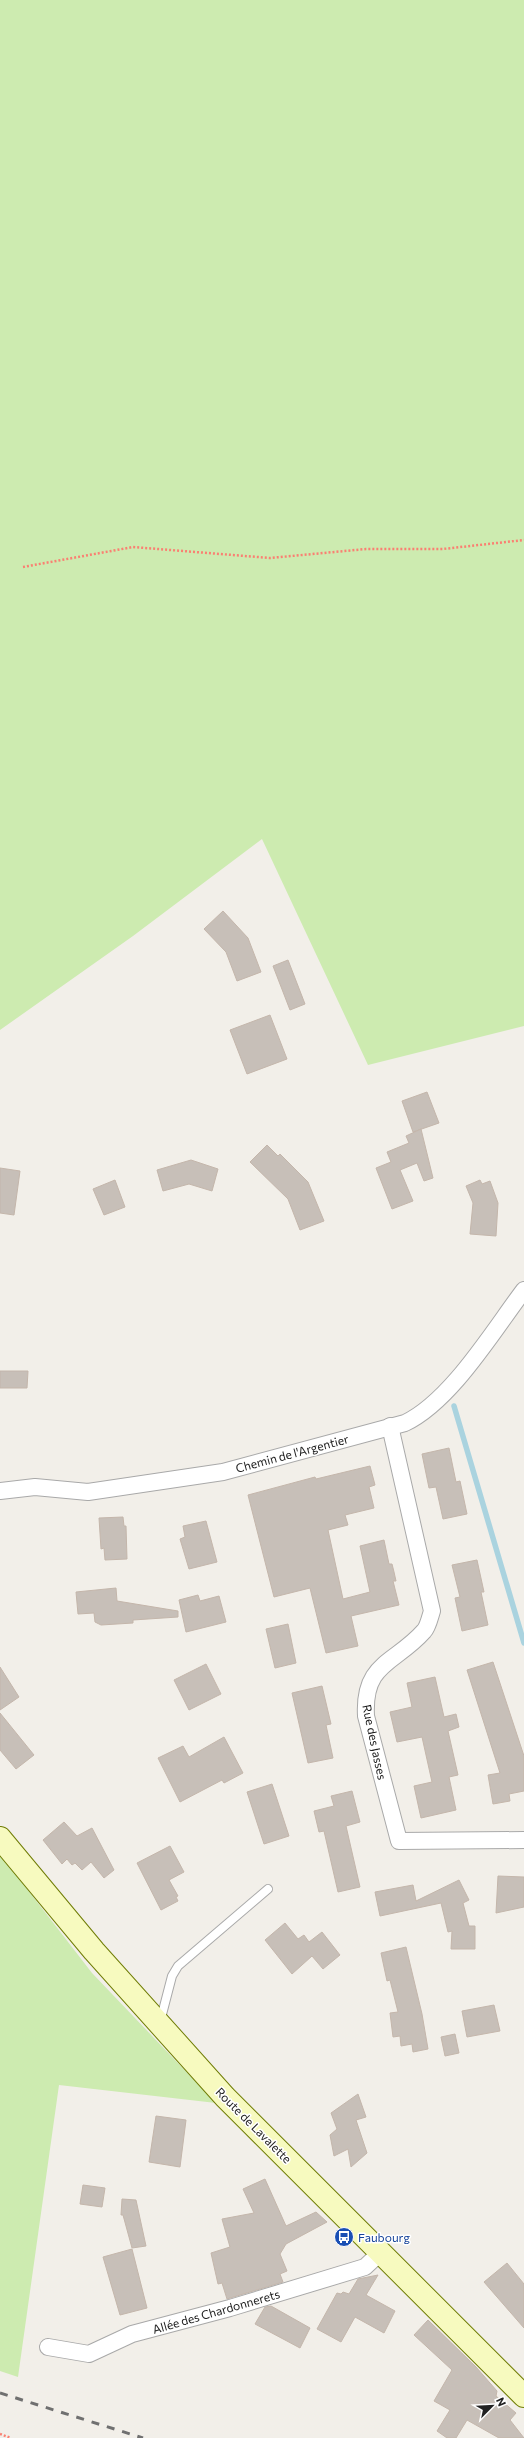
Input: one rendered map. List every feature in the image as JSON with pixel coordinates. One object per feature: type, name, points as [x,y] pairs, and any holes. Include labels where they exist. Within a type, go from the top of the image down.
[{"type":"main road","name":"Route de Lavalette","points":[[0,1838],[94,1951],[225,2097],[521,2388]]},
{"type":"street","name":"Chemin de l'Argentier","points":[[0,1491],[35,1486],[88,1492],[223,1472],[418,1417],[436,1402],[461,1373],[524,1290]]},
{"type":"street","name":"Rue des Jasses","points":[[390,1426],[432,1611],[425,1630],[385,1663],[370,1680],[365,1698],[366,1716],[399,1841],[524,1840]]},
{"type":"street","name":"Allée des Chardonnerets","points":[[48,2348],[89,2354],[132,2334],[230,2308],[365,2267],[381,2252]]},
{"type":"lane","points":[[159,2024],[164,2015],[172,1976],[178,1966],[268,1889]]},
{"type":"path","points":[[23,567],[133,547],[270,558],[366,549],[443,549],[524,540]]},
{"type":"path","points":[[0,2434],[11,2438]]},
{"type":"green space","points":[[0,0],[524,0],[524,1026],[368,1065],[262,839],[133,936],[0,1030]]},
{"type":"green space","points":[[0,1854],[92,1973],[216,2103],[59,2085],[18,2377],[0,2371]]},
{"type":"building","points":[[223,911],[248,938],[261,972],[237,981],[226,952],[204,929]]},
{"type":"building","points":[[288,960],[305,1004],[290,1010],[273,966]]},
{"type":"building","points":[[270,1015],[287,1059],[247,1074],[230,1030]]},
{"type":"building","points":[[427,1092],[439,1123],[413,1132],[402,1101]]},
{"type":"building","points":[[421,1129],[433,1178],[424,1181],[417,1163],[400,1170],[413,1201],[392,1209],[376,1168],[391,1162],[387,1152],[409,1143],[406,1136]]},
{"type":"building","points":[[267,1145],[278,1156],[280,1154],[308,1182],[324,1221],[300,1230],[288,1199],[250,1162]]},
{"type":"building","points":[[191,1160],[218,1169],[212,1191],[189,1184],[163,1191],[157,1170]]},
{"type":"building","points":[[0,1168],[20,1171],[14,1215],[0,1213]]},
{"type":"building","points":[[115,1180],[125,1207],[104,1215],[93,1189]]},
{"type":"building","points":[[480,1180],[482,1184],[490,1181],[498,1203],[496,1236],[470,1234],[473,1203],[466,1186]]},
{"type":"building","points":[[0,1371],[28,1371],[27,1388],[0,1388]]},
{"type":"building","points":[[449,1448],[456,1482],[460,1481],[467,1514],[443,1519],[436,1487],[429,1488],[422,1454]]},
{"type":"building","points":[[370,1466],[375,1485],[369,1487],[374,1508],[345,1515],[348,1525],[328,1530],[343,1599],[370,1592],[360,1546],[384,1540],[389,1564],[392,1564],[394,1572],[396,1581],[393,1581],[399,1605],[351,1616],[358,1646],[326,1653],[310,1588],[274,1597],[248,1495],[315,1477],[316,1479]]},
{"type":"building","points":[[123,1517],[124,1526],[126,1526],[127,1559],[105,1560],[104,1548],[101,1549],[99,1518]]},
{"type":"building","points":[[206,1521],[217,1562],[189,1569],[180,1539],[185,1537],[183,1526]]},
{"type":"building","points":[[477,1560],[484,1592],[481,1592],[488,1625],[462,1631],[455,1598],[460,1597],[452,1565]]},
{"type":"building","points":[[116,1588],[117,1601],[178,1611],[178,1617],[133,1620],[133,1623],[101,1625],[95,1622],[94,1613],[78,1614],[76,1592]]},
{"type":"building","points":[[198,1595],[200,1601],[219,1596],[226,1622],[186,1632],[179,1600]]},
{"type":"building","points":[[288,1624],[296,1663],[275,1668],[266,1629]]},
{"type":"building","points":[[493,1662],[524,1756],[524,1791],[509,1794],[510,1801],[493,1804],[488,1775],[500,1773],[467,1670]]},
{"type":"building","points":[[206,1664],[221,1694],[189,1710],[174,1680]]},
{"type":"building","points":[[0,1667],[19,1697],[0,1710]]},
{"type":"building","points":[[435,1677],[444,1717],[456,1714],[459,1727],[448,1731],[458,1775],[449,1777],[456,1810],[421,1818],[414,1786],[432,1782],[422,1737],[397,1742],[390,1712],[412,1707],[407,1683]]},
{"type":"building","points":[[322,1686],[331,1724],[326,1725],[333,1758],[308,1763],[292,1693]]},
{"type":"building","points":[[0,1713],[34,1755],[16,1769],[0,1750]]},
{"type":"building","points":[[224,1737],[243,1773],[224,1783],[222,1780],[180,1802],[158,1758],[183,1746],[189,1757]]},
{"type":"building","points":[[272,1784],[289,1836],[264,1844],[247,1792]]},
{"type":"building","points":[[352,1791],[360,1822],[346,1826],[360,1887],[338,1892],[324,1831],[319,1832],[314,1811],[334,1806],[331,1796]]},
{"type":"building","points":[[64,1822],[77,1836],[92,1828],[114,1870],[104,1878],[91,1862],[82,1870],[75,1863],[72,1865],[67,1859],[62,1864],[43,1840]]},
{"type":"building","points":[[170,1846],[184,1872],[169,1880],[178,1896],[176,1897],[178,1901],[161,1910],[137,1863]]},
{"type":"building","points":[[498,1876],[524,1877],[524,1907],[496,1913]]},
{"type":"building","points":[[459,1880],[469,1900],[463,1903],[469,1926],[475,1926],[475,1949],[451,1949],[452,1931],[448,1932],[441,1903],[380,1916],[375,1892],[413,1885],[416,1901]]},
{"type":"building","points":[[285,1923],[298,1939],[304,1935],[309,1942],[322,1932],[340,1955],[323,1969],[312,1956],[292,1974],[265,1940]]},
{"type":"building","points":[[406,1947],[422,2014],[428,2049],[413,2052],[412,2044],[401,2046],[400,2036],[393,2037],[390,2013],[398,2012],[390,1980],[387,1981],[381,1953]]},
{"type":"building","points":[[494,2005],[500,2031],[467,2037],[462,2011]]},
{"type":"building","points":[[455,2034],[459,2053],[445,2056],[441,2037]]},
{"type":"building","points":[[358,2094],[366,2117],[356,2120],[367,2153],[351,2167],[348,2149],[334,2156],[330,2135],[337,2129],[331,2113]]},
{"type":"building","points":[[156,2116],[186,2120],[180,2167],[149,2162]]},
{"type":"building","points":[[265,2179],[286,2226],[316,2212],[327,2222],[286,2244],[280,2254],[287,2271],[280,2274],[283,2282],[227,2299],[222,2283],[218,2284],[211,2253],[230,2247],[222,2219],[254,2213],[243,2189]]},
{"type":"building","points":[[83,2185],[105,2188],[102,2207],[80,2204]]},
{"type":"building","points":[[122,2199],[136,2200],[146,2246],[132,2248],[123,2215],[121,2215]]},
{"type":"building","points":[[132,2249],[147,2308],[120,2315],[103,2257]]},
{"type":"building","points":[[507,2263],[524,2284],[524,2328],[484,2282]]},
{"type":"building","points":[[378,2275],[366,2295],[395,2311],[384,2333],[355,2317],[341,2342],[317,2329],[337,2293],[341,2294],[343,2292],[349,2294],[358,2279]]},
{"type":"building","points":[[271,2306],[310,2328],[300,2348],[255,2324],[265,2307]]},
{"type":"building","points":[[428,2320],[476,2367],[497,2391],[496,2396],[516,2413],[510,2420],[524,2438],[499,2438],[467,2420],[456,2438],[447,2438],[437,2431],[450,2410],[434,2401],[452,2370],[414,2335]]},
{"type":"waterway","points":[[454,1406],[524,1643]]},
{"type":"railway","points":[[0,2393],[143,2438]]},
{"type":"place","name":"Faubourg","points":[[344,2237]]}]
